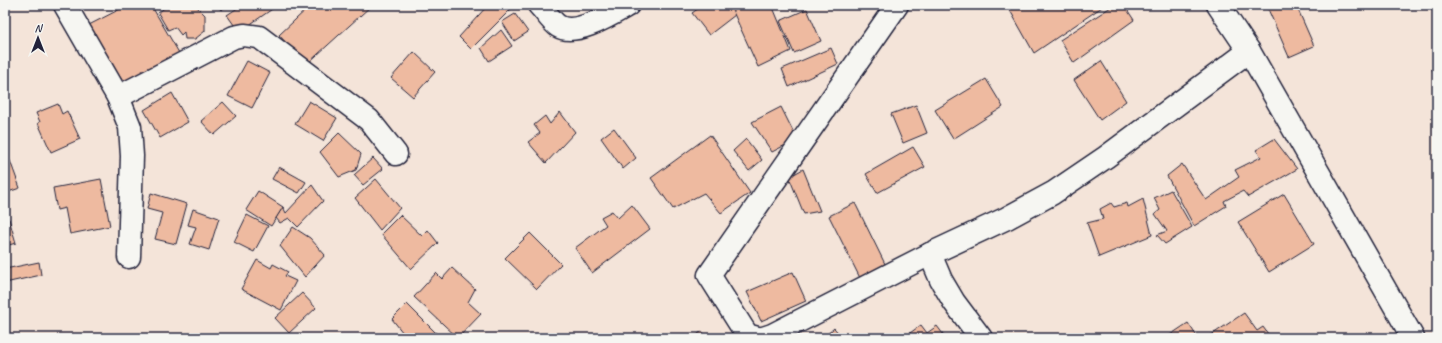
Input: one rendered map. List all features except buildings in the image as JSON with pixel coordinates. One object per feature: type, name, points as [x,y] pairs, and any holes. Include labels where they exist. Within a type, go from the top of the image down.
[{"type":"street","points":[[65,5],[118,97],[130,127],[132,156],[129,257]]},
{"type":"street","points":[[540,5],[558,26],[567,29],[578,28],[604,18],[628,5]]},
{"type":"street","points":[[758,338],[747,335],[709,275],[897,5]]},
{"type":"street","points":[[1218,5],[1249,51],[1413,338]]},
{"type":"street","points":[[118,97],[234,37],[244,35],[259,37],[369,120],[396,154]]},
{"type":"street","points":[[763,338],[772,335],[930,254],[1006,218],[1053,193],[1106,157],[1249,51]]},
{"type":"street","points":[[930,254],[941,280],[981,338]]}]
